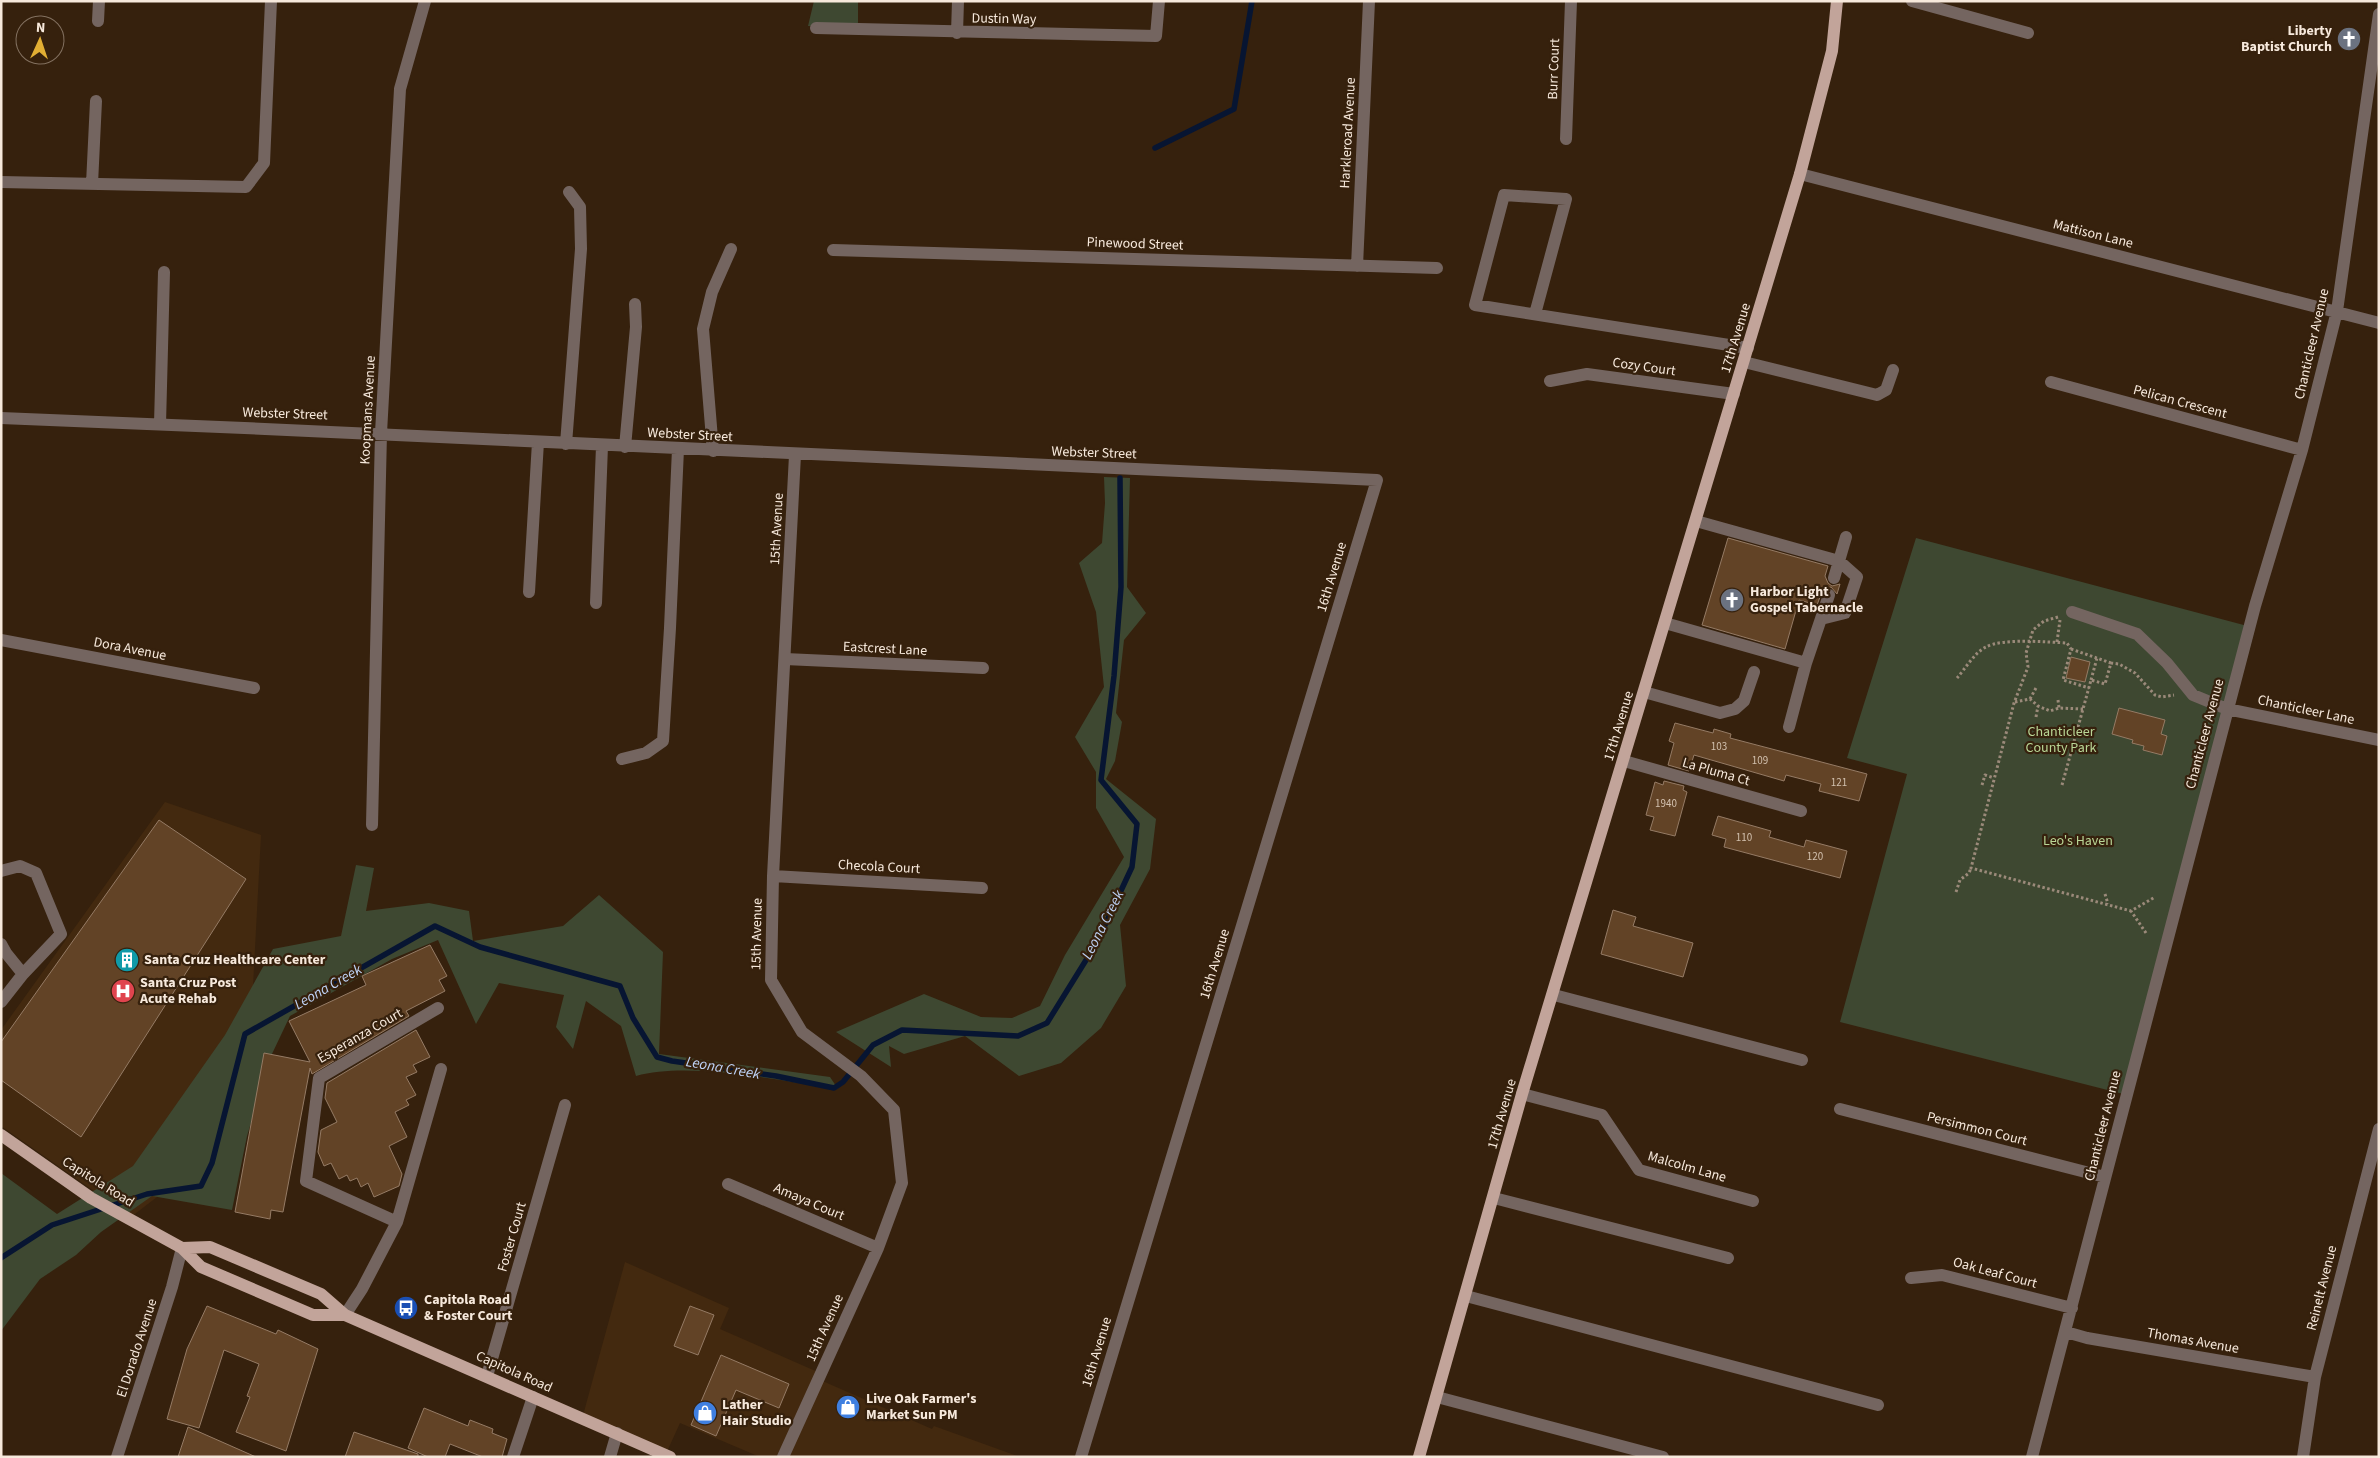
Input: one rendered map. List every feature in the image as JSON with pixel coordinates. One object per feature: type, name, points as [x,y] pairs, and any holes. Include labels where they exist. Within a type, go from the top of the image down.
[{"type":"main road","name":"17th Avenue","points":[[1419,1457],[1522,1094],[1554,995],[1800,174],[1832,51],[1837,1]]},
{"type":"main road","name":"Capitola Road","points":[[1,1135],[91,1198],[182,1248],[201,1267],[313,1315],[345,1315]]},
{"type":"main road","name":"Capitola Road","points":[[182,1248],[210,1247],[321,1294],[345,1315],[670,1457]]},
{"type":"street","points":[[98,21],[99,1]]},
{"type":"street","points":[[1,182],[246,187],[264,164],[271,1]]},
{"type":"street","name":"Koopmans Avenue","points":[[372,824],[381,433],[400,89],[425,1]]},
{"type":"street","points":[[956,33],[958,1]]},
{"type":"street","name":"Dustin Way","points":[[816,28],[956,33],[1156,36],[1159,1]]},
{"type":"street","name":"Harkleroad Avenue","points":[[1357,266],[1370,1]]},
{"type":"street","name":"Burr Court","points":[[1566,139],[1572,1]]},
{"type":"street","points":[[1912,1],[2028,33]]},
{"type":"street","name":"Chanticleer Avenue","points":[[2032,1457],[2254,606],[2302,450],[2337,311],[2375,56],[2379,14]]},
{"type":"street","points":[[92,184],[96,101]]},
{"type":"street","name":"Mattison Lane","points":[[1800,174],[2379,323]]},
{"type":"street","points":[[566,444],[581,249],[580,207],[569,192]]},
{"type":"street","points":[[1535,314],[1566,198],[1504,195],[1475,305],[1748,348]]},
{"type":"street","points":[[712,451],[703,329],[712,292],[731,249]]},
{"type":"street","name":"Pinewood Street","points":[[832,250],[1437,268]]},
{"type":"street","points":[[160,424],[164,272]]},
{"type":"street","points":[[625,447],[630,367],[636,327],[635,304]]},
{"type":"street","points":[[1744,362],[1877,395],[1886,390],[1893,370]]},
{"type":"street","name":"Cozy Court","points":[[1550,381],[1587,374],[1734,394]]},
{"type":"street","name":"Pelican Crescent","points":[[2051,382],[2302,450]]},
{"type":"street","name":"Webster Street","points":[[1,418],[381,433],[602,446],[1377,480]]},
{"type":"street","points":[[529,592],[538,442]]},
{"type":"street","points":[[596,604],[602,446]]},
{"type":"street","points":[[622,758],[646,754],[662,741],[670,628],[678,449]]},
{"type":"street","name":"15th Avenue","points":[[783,1457],[878,1248],[902,1183],[894,1110],[861,1076],[841,1059],[802,1032],[771,980],[773,876],[795,455]]},
{"type":"street","name":"16th Avenue","points":[[1081,1457],[1377,480]]},
{"type":"street","points":[[1696,521],[1839,561],[1857,577],[1845,613],[1821,619]]},
{"type":"street","points":[[1834,578],[1846,537]]},
{"type":"street","points":[[1789,727],[1806,663],[1829,595]]},
{"type":"street","name":"Chanticleer Lane","points":[[2066,615],[2137,634],[2167,664],[2193,695],[2227,709],[2379,740]]},
{"type":"street","points":[[1665,624],[1806,663]]},
{"type":"street","name":"Dora Avenue","points":[[1,640],[254,688]]},
{"type":"street","name":"Eastcrest Lane","points":[[785,659],[983,668]]},
{"type":"street","points":[[1644,692],[1720,713],[1735,709],[1744,701],[1754,672]]},
{"type":"street","name":"La Pluma Ct","points":[[1624,761],[1801,811]]},
{"type":"street","points":[[1,871],[20,866],[36,873],[61,934],[23,974],[1,1002]]},
{"type":"street","name":"Checola Court","points":[[773,876],[982,888]]},
{"type":"street","points":[[1,944],[23,974]]},
{"type":"street","points":[[1554,995],[1802,1060]]},
{"type":"street","name":"Esperanza Court","points":[[397,1222],[306,1181],[319,1078],[438,1008]]},
{"type":"street","points":[[345,1315],[362,1289],[397,1222],[441,1069]]},
{"type":"street","name":"Malcolm Lane","points":[[1522,1094],[1602,1115],[1639,1170],[1753,1201]]},
{"type":"street","name":"Foster Court","points":[[488,1376],[565,1106]]},
{"type":"street","name":"Persimmon Court","points":[[1840,1109],[2105,1177]]},
{"type":"street","name":"Reinelt Avenue","points":[[2303,1457],[2315,1377],[2379,1129]]},
{"type":"street","name":"Amaya Court","points":[[728,1184],[878,1248]]},
{"type":"street","points":[[1494,1198],[1728,1258]]},
{"type":"street","name":"El Dorado Avenue","points":[[117,1457],[172,1287],[182,1248]]},
{"type":"street","name":"Oak Leaf Court","points":[[1911,1278],[1942,1275],[2072,1308]]},
{"type":"street","points":[[1466,1296],[1878,1404]]},
{"type":"street","name":"Thomas Avenue","points":[[2066,1332],[2087,1338],[2315,1377]]},
{"type":"street","points":[[513,1457],[533,1397]]},
{"type":"street","points":[[1437,1397],[1663,1457]]},
{"type":"street","points":[[610,1457],[616,1433]]},
{"type":"path","points":[[1956,892],[1960,880],[1969,873],[1971,868],[2014,702],[2028,667],[2026,653],[2033,630],[2044,621],[2066,615]]},
{"type":"path","points":[[2057,642],[2066,615]]},
{"type":"path","points":[[1958,678],[1985,647],[2030,641],[2057,642],[2067,643],[2071,649],[2119,664],[2135,673],[2155,695],[2162,697],[2173,694],[2176,699]]},
{"type":"path","points":[[2071,649],[2063,680],[2089,688]]},
{"type":"path","points":[[2062,785],[2068,770],[2076,733],[2097,658]]},
{"type":"path","points":[[2092,680],[2105,684],[2111,663]]},
{"type":"path","points":[[2030,699],[2037,686]]},
{"type":"path","points":[[2014,702],[2030,699]]},
{"type":"path","points":[[2030,699],[2038,706],[2050,711],[2059,708],[2083,710]]},
{"type":"path","points":[[2058,700],[2059,708]]},
{"type":"path","points":[[2036,717],[2038,706]]},
{"type":"path","points":[[2070,732],[2076,733]]},
{"type":"path","points":[[1982,784],[1985,775],[1994,778]]},
{"type":"path","points":[[1971,868],[2131,911],[2146,933]]},
{"type":"path","points":[[2105,894],[2109,905]]},
{"type":"path","points":[[2131,911],[2155,897]]},
{"type":"shaded area","points":[[165,802],[261,835],[253,986],[170,1187],[131,1217],[1,1126],[1,1030]]},
{"type":"shaded area","points":[[625,1262],[729,1308],[720,1329],[820,1373],[818,1379],[932,1429],[934,1426],[1020,1457],[760,1457],[680,1423],[665,1456],[582,1419]]},
{"type":"green space","points":[[814,1],[858,1],[858,28],[808,26]]},
{"type":"green space","points":[[1104,477],[1130,478],[1127,587],[1146,613],[1124,640],[1116,713],[1122,722],[1115,761],[1106,779],[1156,819],[1150,869],[1120,925],[1126,986],[1101,1028],[1061,1063],[1019,1076],[965,1036],[904,1054],[889,1046],[891,1067],[836,1032],[924,994],[981,1017],[1012,1018],[1040,1006],[1065,955],[1124,857],[1096,808],[1096,772],[1075,737],[1104,687],[1096,612],[1079,563],[1102,543],[1105,503]]},
{"type":"green space","name":"Chanticleer County Park","points":[[1916,538],[2255,628],[2131,1096],[1840,1022],[1907,774],[1847,758]]},
{"type":"green space","points":[[356,865],[374,868],[366,911],[429,903],[469,911],[473,941],[563,926],[599,895],[663,952],[659,1054],[830,1077],[838,1089],[763,1077],[709,1071],[658,1072],[636,1076],[621,1026],[586,1001],[573,1049],[556,1027],[564,995],[499,983],[476,1024],[438,940],[392,959],[290,1016],[271,1056],[247,1136],[232,1210],[152,1196],[101,1232],[76,1255],[40,1279],[1,1331],[1,1173],[57,1214],[133,1166],[225,1035],[273,949],[341,936]]},
{"type":"building","points":[[1728,538],[1828,566],[1825,576],[1828,583],[1832,586],[1840,584],[1837,594],[1831,587],[1823,589],[1817,605],[1799,600],[1785,649],[1702,625]]},
{"type":"building","points":[[2071,657],[2090,662],[2085,682],[2066,678]]},
{"type":"building","points":[[2119,708],[2165,720],[2161,734],[2167,736],[2162,755],[2143,750],[2144,746],[2132,743],[2133,740],[2112,734]]},
{"type":"building","points":[[1675,723],[1713,733],[1714,729],[1731,734],[1730,738],[1867,774],[1859,801],[1819,791],[1821,784],[1786,775],[1784,781],[1694,755],[1689,771],[1668,765],[1674,743],[1669,741]]},
{"type":"building","points":[[1664,781],[1684,786],[1683,790],[1687,792],[1675,836],[1650,830],[1654,817],[1646,815],[1655,782],[1663,785]]},
{"type":"building","points":[[1718,816],[1771,831],[1769,837],[1804,847],[1806,840],[1847,851],[1840,878],[1724,847],[1726,839],[1712,835]]},
{"type":"building","name":"Santa Cruz Healthcare Center","points":[[159,820],[246,879],[81,1137],[1,1080],[1,1042]]},
{"type":"building","points":[[1613,910],[1636,917],[1633,926],[1693,943],[1683,977],[1601,954]]},
{"type":"building","points":[[430,945],[447,976],[439,980],[445,991],[406,1011],[409,1016],[312,1074],[310,1068],[283,1212],[271,1210],[270,1219],[235,1212],[264,1053],[310,1062],[289,1021],[366,985],[362,976]]},
{"type":"building","points":[[416,1030],[430,1057],[413,1065],[417,1072],[406,1077],[416,1095],[406,1100],[409,1105],[395,1112],[407,1137],[389,1146],[402,1174],[399,1186],[374,1197],[368,1183],[361,1187],[357,1178],[350,1181],[347,1175],[339,1179],[331,1163],[324,1166],[318,1152],[321,1130],[337,1122],[325,1098],[327,1083]]},
{"type":"building","points":[[207,1306],[276,1334],[278,1330],[318,1349],[286,1451],[236,1432],[250,1397],[247,1396],[259,1364],[224,1350],[199,1428],[167,1419],[187,1349]]},
{"type":"building","points":[[690,1306],[714,1315],[698,1355],[674,1346]]},
{"type":"building","points":[[721,1355],[789,1384],[779,1408],[736,1390],[716,1436],[691,1425]]},
{"type":"building","points":[[424,1408],[468,1426],[470,1420],[493,1429],[492,1433],[507,1439],[502,1457],[483,1457],[450,1444],[445,1457],[428,1457],[408,1448]]},
{"type":"building","points":[[188,1427],[256,1457],[178,1457]]},
{"type":"building","points":[[354,1432],[418,1454],[418,1457],[345,1457]]},
{"type":"waterway","points":[[1155,148],[1234,109],[1252,1]]},
{"type":"waterway","name":"Leona Creek","points":[[1,1258],[52,1225],[147,1194],[201,1186],[212,1163],[245,1034],[435,926],[480,947],[620,986],[633,1018],[657,1057],[672,1061],[776,1076],[834,1088],[843,1082],[873,1045],[902,1030],[1018,1036],[1047,1023],[1096,944],[1132,867],[1137,824],[1101,780],[1114,676],[1121,587],[1120,478]]},
{"type":"place","name":"Liberty Baptist Church","points":[[2349,39]]},
{"type":"place","name":"Harbor Light Gospel Tabernacle","points":[[1732,600]]},
{"type":"place","name":"Santa Cruz Healthcare Center","points":[[127,960]]},
{"type":"place","name":"Santa Cruz Post Acute Rehab","points":[[123,991]]},
{"type":"place","name":"Capitola Road & Foster Court","points":[[406,1308]]},
{"type":"place","name":"Live Oak Farmer's Market Sun PM","points":[[848,1407]]},
{"type":"place","name":"Lather Hair Studio","points":[[705,1413]]},
{"type":"park label","name":"Leo's Haven","points":[[2078,841]]}]
